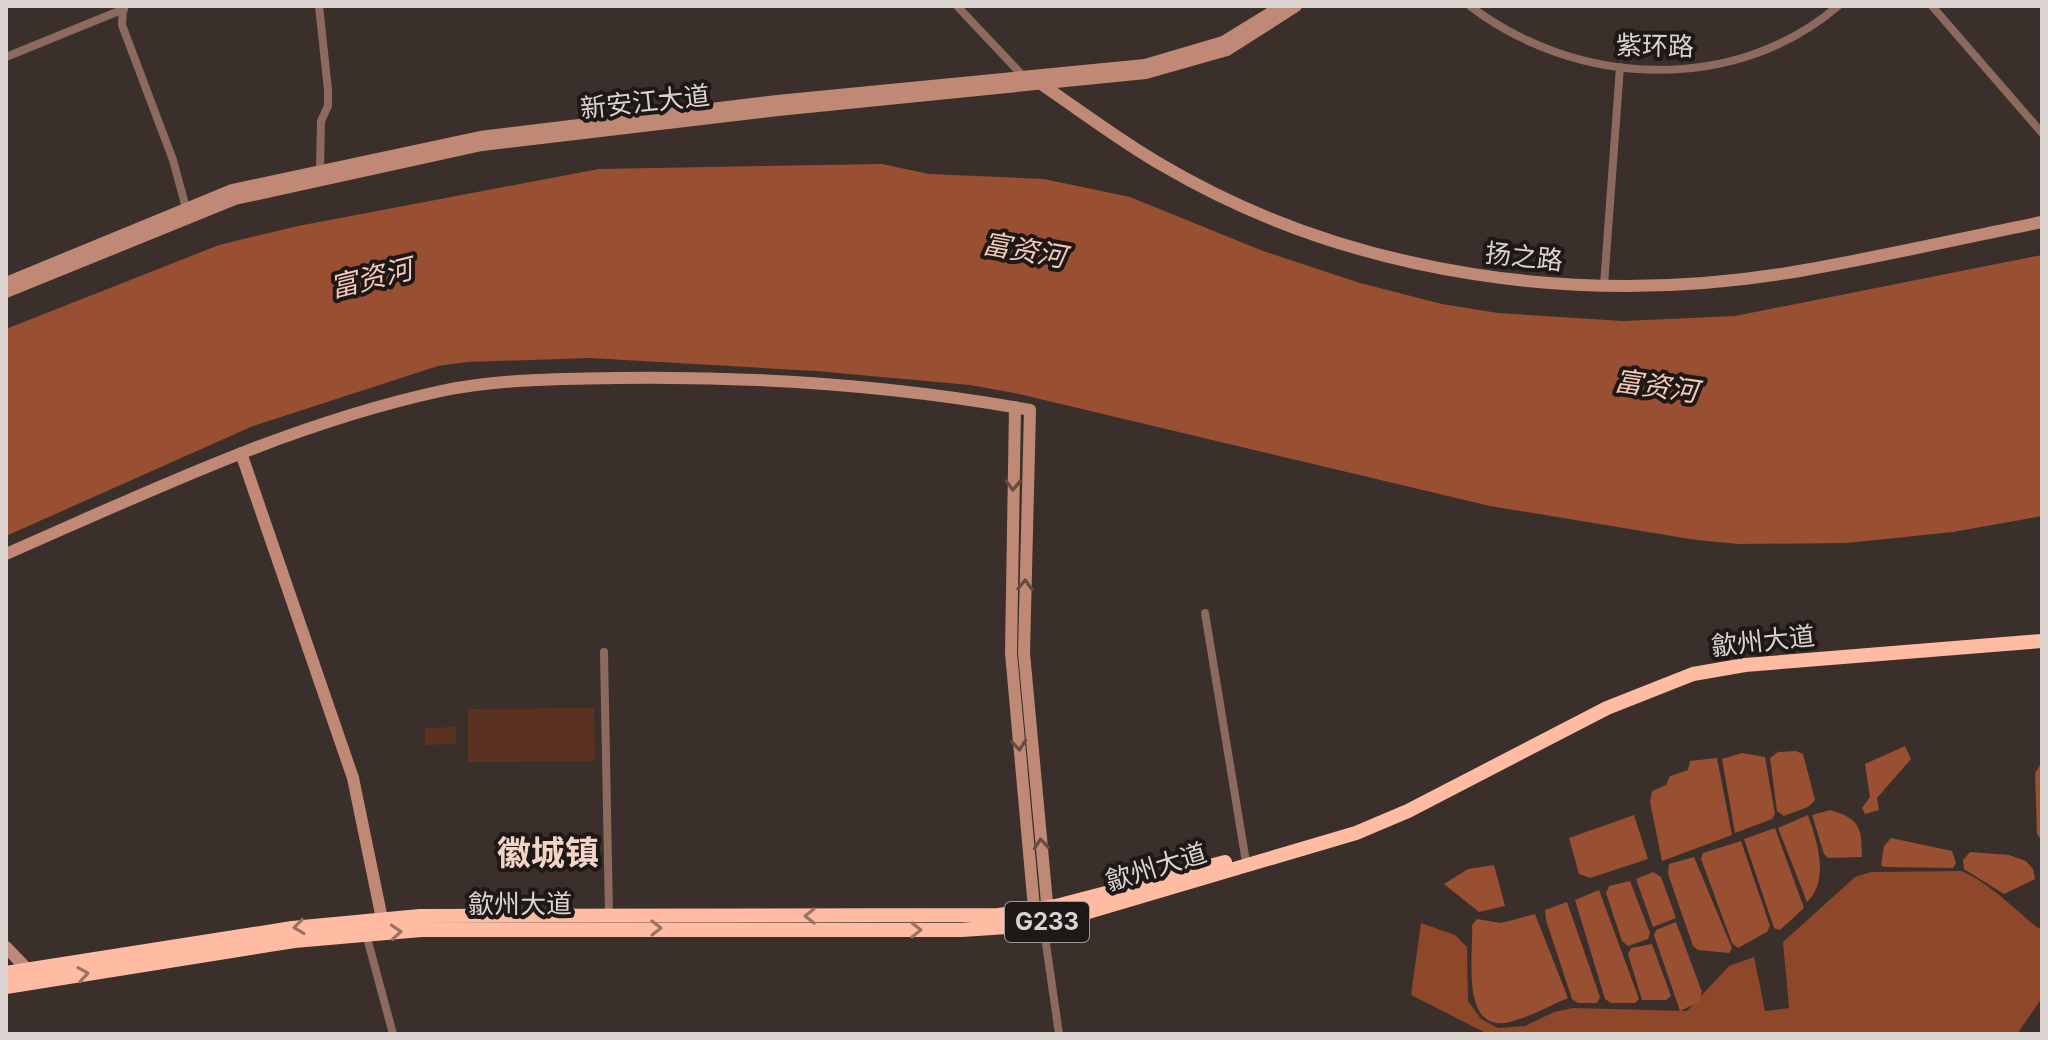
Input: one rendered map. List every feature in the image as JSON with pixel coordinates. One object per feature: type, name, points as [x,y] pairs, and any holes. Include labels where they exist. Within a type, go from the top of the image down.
[{"type":"highway","name":"歙州大道","points":[[6,973],[292,928],[382,919],[609,915],[1042,917],[1375,816],[1603,699],[1691,665],[1744,655],[2042,632]]},
{"type":"highway","name":"歙州大道","points":[[6,987],[294,941],[366,934],[496,928],[962,930],[1042,917],[1174,889],[1356,833],[1408,811],[1607,708],[1693,674],[1745,665],[2042,641]]},
{"type":"street","points":[[319,6],[328,90],[328,106],[321,121],[320,170]]},
{"type":"street","points":[[957,6],[1024,77]]},
{"type":"street","name":"新安江大道","points":[[6,283],[249,185],[543,126],[1128,67],[1177,57],[1223,42],[1282,6]]},
{"type":"street","name":"新安江大道","points":[[6,292],[235,199],[482,145],[544,135],[1129,76],[1188,64],[1242,42],[1296,6]]},
{"type":"street","name":"紫环路","points":[[1470,6],[1503,29],[1544,49],[1620,67],[1679,69],[1735,59],[1795,35],[1838,6]]},
{"type":"street","points":[[1932,6],[2042,133]]},
{"type":"street","points":[[6,57],[123,7],[122,25],[173,160],[186,208]]},
{"type":"street","points":[[1604,285],[1620,67]]},
{"type":"street","name":"扬之路","points":[[1041,84],[1162,165],[1311,233],[1363,250],[1475,274],[1551,284],[1703,282],[1804,271],[2042,222]]},
{"type":"street","points":[[6,554],[241,453],[423,395],[502,383],[637,378],[767,380],[913,392],[1030,410],[1024,653],[1042,917]]},
{"type":"street","points":[[1015,407],[1011,653],[1059,1034]]},
{"type":"street","points":[[241,453],[354,781],[382,919]]},
{"type":"street","points":[[1205,613],[1245,856]]},
{"type":"street","points":[[604,652],[609,915]]},
{"type":"street","points":[[366,934],[393,1034]]},
{"type":"street","points":[[6,947],[27,969]]},
{"type":"shaded area","points":[[594,708],[595,761],[468,762],[468,709]]},
{"type":"shaded area","points":[[456,727],[456,744],[425,745],[425,728]]},
{"type":"shaded area","points":[[1961,871],[1992,889],[2038,928],[2042,927],[2042,998],[2017,1034],[1488,1034],[1411,995],[1421,923],[1455,935],[1467,947],[1468,1001],[1481,1019],[1498,1028],[1525,1026],[1554,1012],[1573,1008],[1687,1011],[1729,966],[1754,957],[1765,1011],[1789,1008],[1783,942],[1855,877],[1871,872]]},
{"type":"water","name":"富资河","points":[[882,164],[929,174],[1044,179],[1130,197],[1263,251],[1360,283],[1442,304],[1498,313],[1623,321],[1735,316],[2042,255],[2042,516],[1953,532],[1847,543],[1739,544],[1696,540],[1490,506],[970,385],[816,371],[590,358],[467,362],[438,366],[253,426],[6,536],[6,329],[219,245],[298,226],[599,169]]},
{"type":"water","points":[[1905,746],[1911,759],[1877,798],[1879,810],[1865,814],[1862,808],[1870,797],[1865,764]]},
{"type":"water","points":[[1796,751],[1803,754],[1815,800],[1808,807],[1784,816],[1777,811],[1770,758],[1778,752]]},
{"type":"water","points":[[1742,753],[1765,757],[1775,814],[1772,819],[1735,833],[1722,759]]},
{"type":"water","points":[[1717,758],[1732,835],[1662,861],[1650,802],[1652,791],[1666,785],[1670,776],[1688,770],[1690,761]]},
{"type":"water","points":[[2042,762],[2042,841],[2037,834],[2035,773]]},
{"type":"water","points":[[1830,810],[1849,817],[1858,827],[1862,857],[1828,858],[1824,854],[1812,815]]},
{"type":"water","points":[[1634,815],[1648,859],[1590,878],[1579,874],[1569,838]]},
{"type":"water","points":[[1808,815],[1818,848],[1820,872],[1814,893],[1807,902],[1778,828]]},
{"type":"water","points":[[1775,828],[1804,908],[1780,930],[1774,928],[1744,839]]},
{"type":"water","points":[[1891,838],[1952,851],[1956,863],[1953,868],[1884,867],[1881,865],[1884,846]]},
{"type":"water","points":[[1741,841],[1770,926],[1767,932],[1738,948],[1732,943],[1701,859],[1703,853]]},
{"type":"water","points":[[1970,852],[2009,855],[2026,861],[2033,869],[2035,879],[2004,894],[1964,869],[1963,860]]},
{"type":"water","points":[[1694,857],[1732,948],[1729,953],[1698,950],[1693,946],[1668,874],[1669,864]]},
{"type":"water","points":[[1494,865],[1505,906],[1479,912],[1444,884],[1468,869]]},
{"type":"water","points":[[1653,872],[1661,877],[1676,918],[1653,927],[1636,879]]},
{"type":"water","points":[[1630,881],[1650,933],[1648,939],[1628,946],[1622,941],[1606,893],[1609,886]]},
{"type":"water","points":[[1599,890],[1639,999],[1635,1003],[1611,1003],[1605,999],[1575,900]]},
{"type":"water","points":[[1567,902],[1600,997],[1597,1003],[1578,1003],[1572,999],[1546,920],[1545,910]]},
{"type":"water","points":[[1535,914],[1568,998],[1517,1020],[1494,1022],[1483,1016],[1476,1004],[1471,971],[1472,925],[1477,919],[1501,923]]},
{"type":"water","points":[[1676,922],[1702,992],[1699,1002],[1680,1011],[1654,935],[1656,930]]},
{"type":"water","points":[[1652,944],[1671,996],[1666,1000],[1642,1000],[1628,954],[1631,948]]},
{"type":"district","name":"徽城镇","points":[[548,853]]}]
